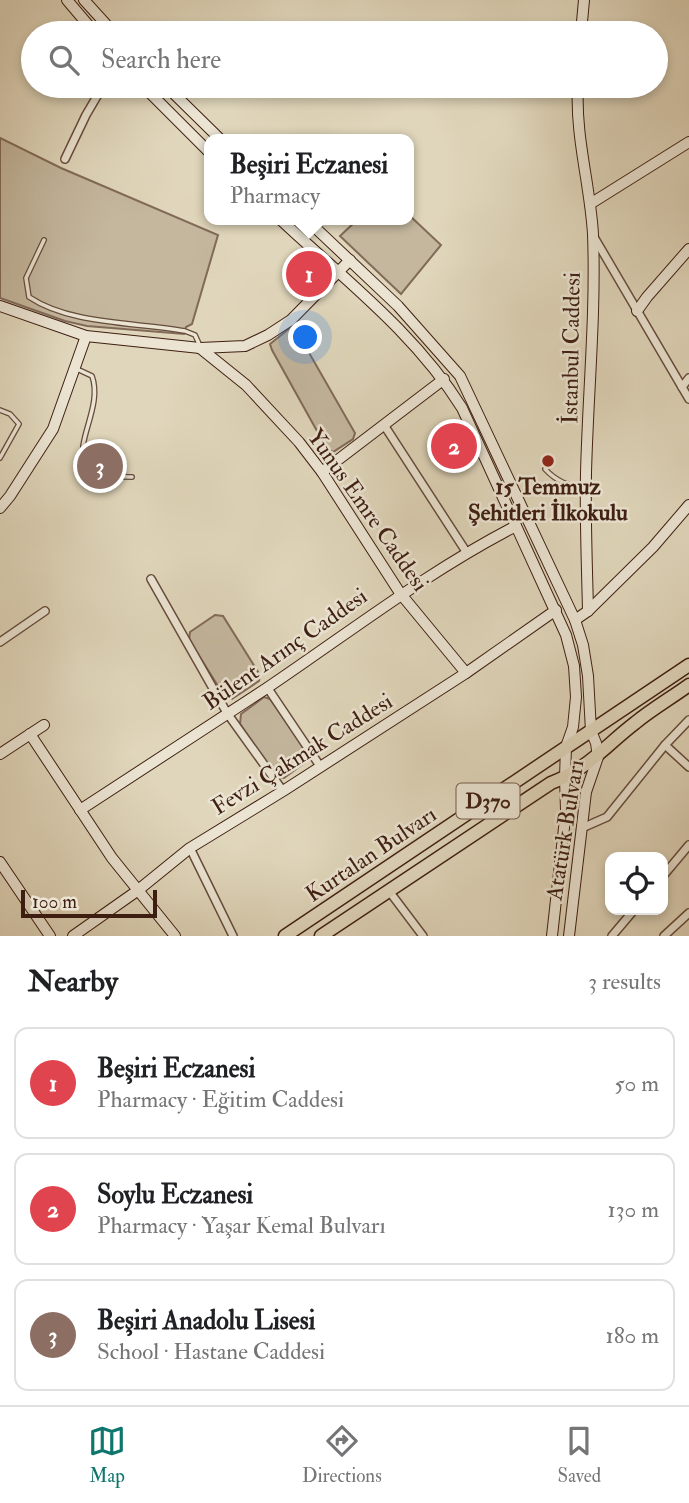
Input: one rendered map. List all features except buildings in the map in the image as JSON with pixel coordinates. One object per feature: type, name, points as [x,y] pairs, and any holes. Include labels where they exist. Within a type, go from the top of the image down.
[{"type":"highway","name":"Kurtalan Bulvarı","points":[[285,936],[689,666]]},
{"type":"highway","name":"Kurtalan Bulvarı","points":[[321,936],[551,783],[565,778],[598,757],[634,723],[689,685]]},
{"type":"street","points":[[67,0],[85,21]]},
{"type":"street","points":[[84,0],[103,21]]},
{"type":"street","points":[[583,21],[584,0]]},
{"type":"street","points":[[65,159],[96,98]]},
{"type":"street","points":[[155,98],[204,147]]},
{"type":"street","points":[[178,98],[215,134]]},
{"type":"street","name":"İstanbul Caddesi","points":[[578,98],[579,139],[593,235],[586,489],[588,611]]},
{"type":"street","points":[[590,204],[689,142]]},
{"type":"street","name":"Atatürk Bulvarı","points":[[286,225],[400,328],[444,379],[462,408],[556,610],[574,666],[576,697],[573,727],[566,747],[566,810],[552,936]]},
{"type":"street","name":"Atatürk Bulvarı","points":[[312,225],[398,306],[460,376],[575,620],[583,645],[588,676],[591,731],[598,757],[586,792],[569,936]]},
{"type":"street","points":[[593,235],[689,400]]},
{"type":"street","points":[[637,312],[689,249]]},
{"type":"street","points":[[0,306],[86,336],[200,348],[246,346],[291,320],[350,260]]},
{"type":"street","points":[[0,508],[53,429],[86,336]]},
{"type":"street","name":"Yunus Emre Caddesi","points":[[200,348],[246,385],[299,442],[322,472],[400,593],[466,673]]},
{"type":"street","points":[[682,387],[689,378]]},
{"type":"street","points":[[322,472],[444,379]]},
{"type":"street","points":[[384,425],[467,553]]},
{"type":"street","points":[[575,620],[588,611],[653,547],[689,505]]},
{"type":"street","name":"Bülent Arınç Caddesi","points":[[80,810],[267,687],[400,593],[516,526]]},
{"type":"street","points":[[151,579],[227,713],[283,791]]},
{"type":"street","name":"Fevzi Çakmak Caddesi","points":[[73,936],[137,891],[190,848],[466,673],[556,610]]},
{"type":"street","points":[[0,642],[45,611]]},
{"type":"street","points":[[267,687],[320,766]]},
{"type":"street","points":[[582,828],[607,817],[689,720]]},
{"type":"street","points":[[0,754],[44,725]]},
{"type":"street","points":[[30,734],[112,858],[175,936]]},
{"type":"street","points":[[665,746],[689,767]]},
{"type":"street","points":[[668,870],[689,845]]},
{"type":"street","points":[[190,848],[233,936]]},
{"type":"street","points":[[0,862],[50,936]]},
{"type":"street","points":[[389,891],[423,936]]},
{"type":"street","points":[[664,936],[689,913]]},
{"type":"street","points":[[612,936],[630,915]]},
{"type":"lane","points":[[44,240],[26,278],[29,298],[43,307],[99,320],[185,331],[195,335],[200,348]]},
{"type":"lane","points":[[75,369],[92,376],[94,383],[83,460],[87,467],[99,474],[132,477]]},
{"type":"lane","points":[[0,410],[19,424],[0,457]]},
{"type":"lane","points":[[545,469],[565,484],[586,489]]},
{"type":"shaded area","points":[[0,138],[61,168],[218,235],[192,324],[186,327],[184,334],[87,326],[0,298]]},
{"type":"shaded area","points":[[414,220],[441,245],[401,294],[340,236],[352,225],[414,225]]},
{"type":"shaded area","points":[[290,328],[296,330],[355,433],[353,439],[333,452],[327,449],[272,350],[270,344]]},
{"type":"shaded area","points":[[215,615],[223,616],[260,675],[259,681],[232,699],[225,697],[189,640],[190,632]]},
{"type":"shaded area","points":[[264,697],[270,699],[308,753],[307,761],[284,778],[275,777],[240,724],[241,714]]},
{"type":"place","name":"Beşiri Eczanesi","points":[[309,274]]},
{"type":"place","name":"Soylu Eczanesi","points":[[454,446]]},
{"type":"place","name":"15 Temmuz Şehitleri İlkokulu","points":[[548,461]]},
{"type":"place","name":"Beşiri Anadolu Lisesi","points":[[100,466]]}]
